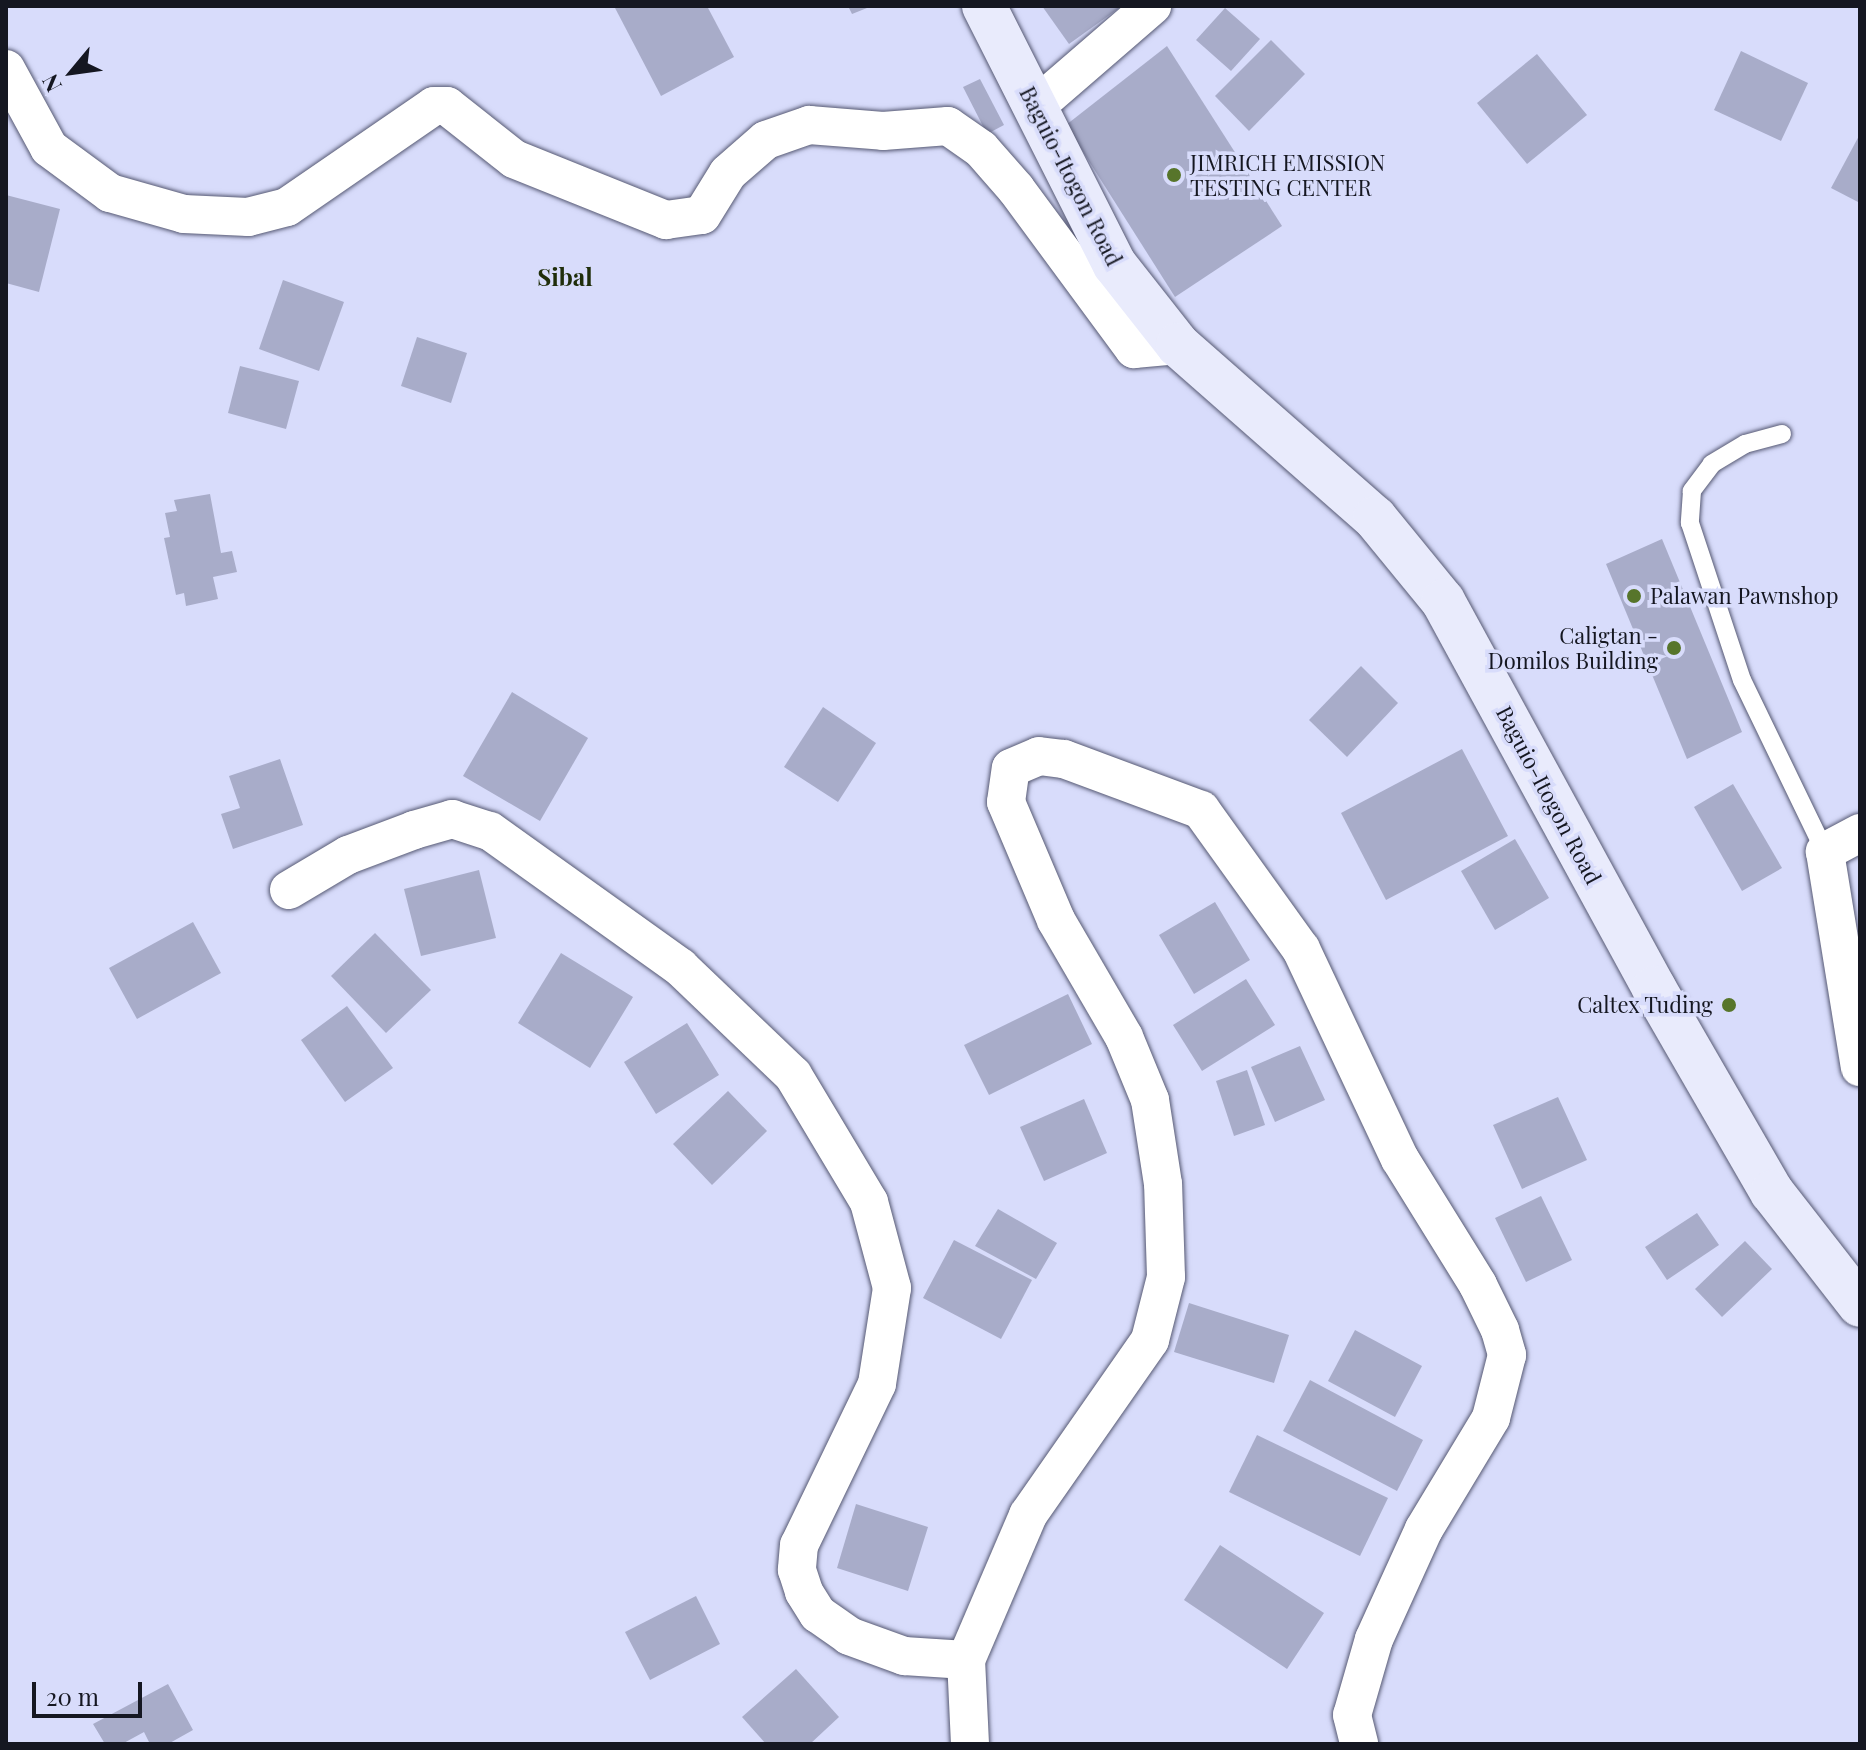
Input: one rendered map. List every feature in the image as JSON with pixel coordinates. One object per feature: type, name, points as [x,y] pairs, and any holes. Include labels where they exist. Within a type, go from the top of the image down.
[{"type":"main road","name":"Baguio-Itogon Road","points":[[984,6],[1115,265],[1178,345],[1375,518],[1443,601],[1654,988],[1772,1192],[1859,1297]]},
{"type":"street","points":[[1035,107],[1152,6]]},
{"type":"street","points":[[6,69],[49,148],[110,193],[184,214],[248,217],[287,207],[434,106],[447,106],[514,159],[666,220],[702,215],[728,173],[766,140],[809,125],[883,131],[948,126],[981,149],[1016,189],[1134,349],[1178,345]]},
{"type":"street","points":[[970,1744],[966,1660],[1028,1515],[1150,1340],[1166,1277],[1163,1184],[1150,1100],[1124,1037],[1056,920],[1006,802],[1011,768],[1039,756],[1064,759],[1201,810],[1301,949],[1400,1159],[1478,1285],[1500,1330],[1507,1355],[1491,1418],[1424,1529],[1374,1639],[1352,1715],[1359,1744]]},
{"type":"street","points":[[289,890],[348,855],[414,830],[452,819],[490,831],[680,967],[793,1075],[869,1202],[892,1288],[877,1384],[799,1545],[800,1581],[818,1614],[849,1636],[904,1656],[966,1660]]},
{"type":"street","points":[[1860,833],[1825,852],[1860,1067]]},
{"type":"lane","points":[[1782,434],[1745,444],[1712,464],[1692,491],[1690,523],[1742,680],[1825,852]]},
{"type":"building","points":[[614,6],[707,6],[734,57],[661,96]]},
{"type":"building","points":[[848,6],[872,6],[852,14]]},
{"type":"building","points":[[1042,6],[1122,6],[1069,44]]},
{"type":"building","points":[[1225,8],[1260,39],[1231,71],[1196,40]]},
{"type":"building","points":[[1271,40],[1305,74],[1249,131],[1215,96]]},
{"type":"building","name":"JIMRICH EMISSION TESTING CENTER","points":[[1167,46],[1282,226],[1175,297],[1066,125]]},
{"type":"building","points":[[1741,51],[1808,83],[1781,141],[1714,110]]},
{"type":"building","points":[[1537,54],[1587,115],[1527,164],[1477,103]]},
{"type":"building","points":[[980,79],[1004,125],[987,134],[963,87]]},
{"type":"building","points":[[1860,134],[1860,203],[1831,188]]},
{"type":"building","points":[[6,195],[60,209],[39,292],[6,283]]},
{"type":"building","points":[[283,280],[344,302],[319,371],[259,349]]},
{"type":"building","points":[[417,337],[467,353],[451,403],[401,386]]},
{"type":"building","points":[[240,366],[299,381],[286,429],[228,413]]},
{"type":"building","points":[[210,494],[221,553],[232,551],[237,572],[213,577],[218,599],[186,606],[184,593],[176,595],[164,538],[170,537],[165,513],[177,511],[174,500]]},
{"type":"building","name":"Caligtan - Domilos Building","points":[[1662,539],[1742,732],[1687,759],[1606,564]]},
{"type":"building","points":[[1361,666],[1398,703],[1347,757],[1309,720]]},
{"type":"building","points":[[512,692],[588,738],[540,821],[463,776]]},
{"type":"building","points":[[823,707],[876,743],[838,802],[784,767]]},
{"type":"building","points":[[1462,749],[1508,836],[1386,900],[1341,813]]},
{"type":"building","points":[[280,759],[303,825],[233,849],[221,814],[240,808],[229,776]]},
{"type":"building","points":[[1733,784],[1782,868],[1742,891],[1694,807]]},
{"type":"building","points":[[1515,839],[1549,898],[1495,930],[1461,871]]},
{"type":"building","points":[[479,870],[496,938],[421,956],[404,889]]},
{"type":"building","points":[[1215,902],[1250,960],[1194,994],[1159,935]]},
{"type":"building","points":[[193,922],[221,973],[137,1019],[109,968]]},
{"type":"building","points":[[375,933],[431,990],[386,1033],[331,976]]},
{"type":"building","points":[[561,953],[633,997],[590,1068],[518,1023]]},
{"type":"building","points":[[1246,979],[1275,1025],[1202,1071],[1173,1025]]},
{"type":"building","points":[[1068,994],[1092,1044],[989,1095],[964,1045]]},
{"type":"building","points":[[347,1006],[393,1068],[345,1102],[301,1040]]},
{"type":"building","points":[[687,1023],[719,1075],[656,1114],[624,1062]]},
{"type":"building","points":[[1300,1046],[1325,1100],[1275,1122],[1251,1067]]},
{"type":"building","points":[[1247,1070],[1265,1125],[1234,1136],[1216,1081]]},
{"type":"building","points":[[728,1091],[767,1131],[712,1185],[673,1144]]},
{"type":"building","points":[[1558,1097],[1587,1160],[1522,1189],[1493,1125]]},
{"type":"building","points":[[1084,1099],[1107,1153],[1044,1181],[1020,1127]]},
{"type":"building","points":[[1541,1196],[1572,1260],[1526,1282],[1495,1218]]},
{"type":"building","points":[[998,1209],[1057,1243],[1036,1279],[975,1246]]},
{"type":"building","points":[[1697,1213],[1719,1245],[1667,1280],[1645,1247]]},
{"type":"building","points":[[954,1240],[1032,1280],[1001,1339],[923,1298]]},
{"type":"building","points":[[1745,1241],[1772,1269],[1722,1317],[1695,1289]]},
{"type":"building","points":[[1189,1303],[1289,1335],[1274,1383],[1174,1352]]},
{"type":"building","points":[[1355,1330],[1422,1366],[1395,1417],[1328,1381]]},
{"type":"building","points":[[1310,1380],[1423,1440],[1397,1491],[1283,1431]]},
{"type":"building","points":[[1257,1435],[1388,1498],[1360,1556],[1229,1492]]},
{"type":"building","points":[[856,1504],[928,1527],[908,1591],[837,1568]]},
{"type":"building","points":[[1220,1545],[1324,1613],[1287,1669],[1184,1600]]},
{"type":"building","points":[[696,1596],[720,1644],[650,1680],[625,1632]]},
{"type":"building","points":[[796,1669],[839,1717],[810,1744],[766,1744],[742,1717]]},
{"type":"building","points":[[168,1684],[193,1730],[168,1744],[150,1744],[144,1732],[122,1744],[105,1744],[93,1724]]},
{"type":"place","name":"JIMRICH EMISSION TESTING CENTER","points":[[1174,175]]},
{"type":"place","name":"Palawan Pawnshop","points":[[1634,596]]},
{"type":"place","name":"Caligtan - Domilos Building","points":[[1674,648]]},
{"type":"place","name":"Caltex Tuding","points":[[1729,1005]]},
{"type":"district","name":"Sibal","points":[[565,277]]}]
